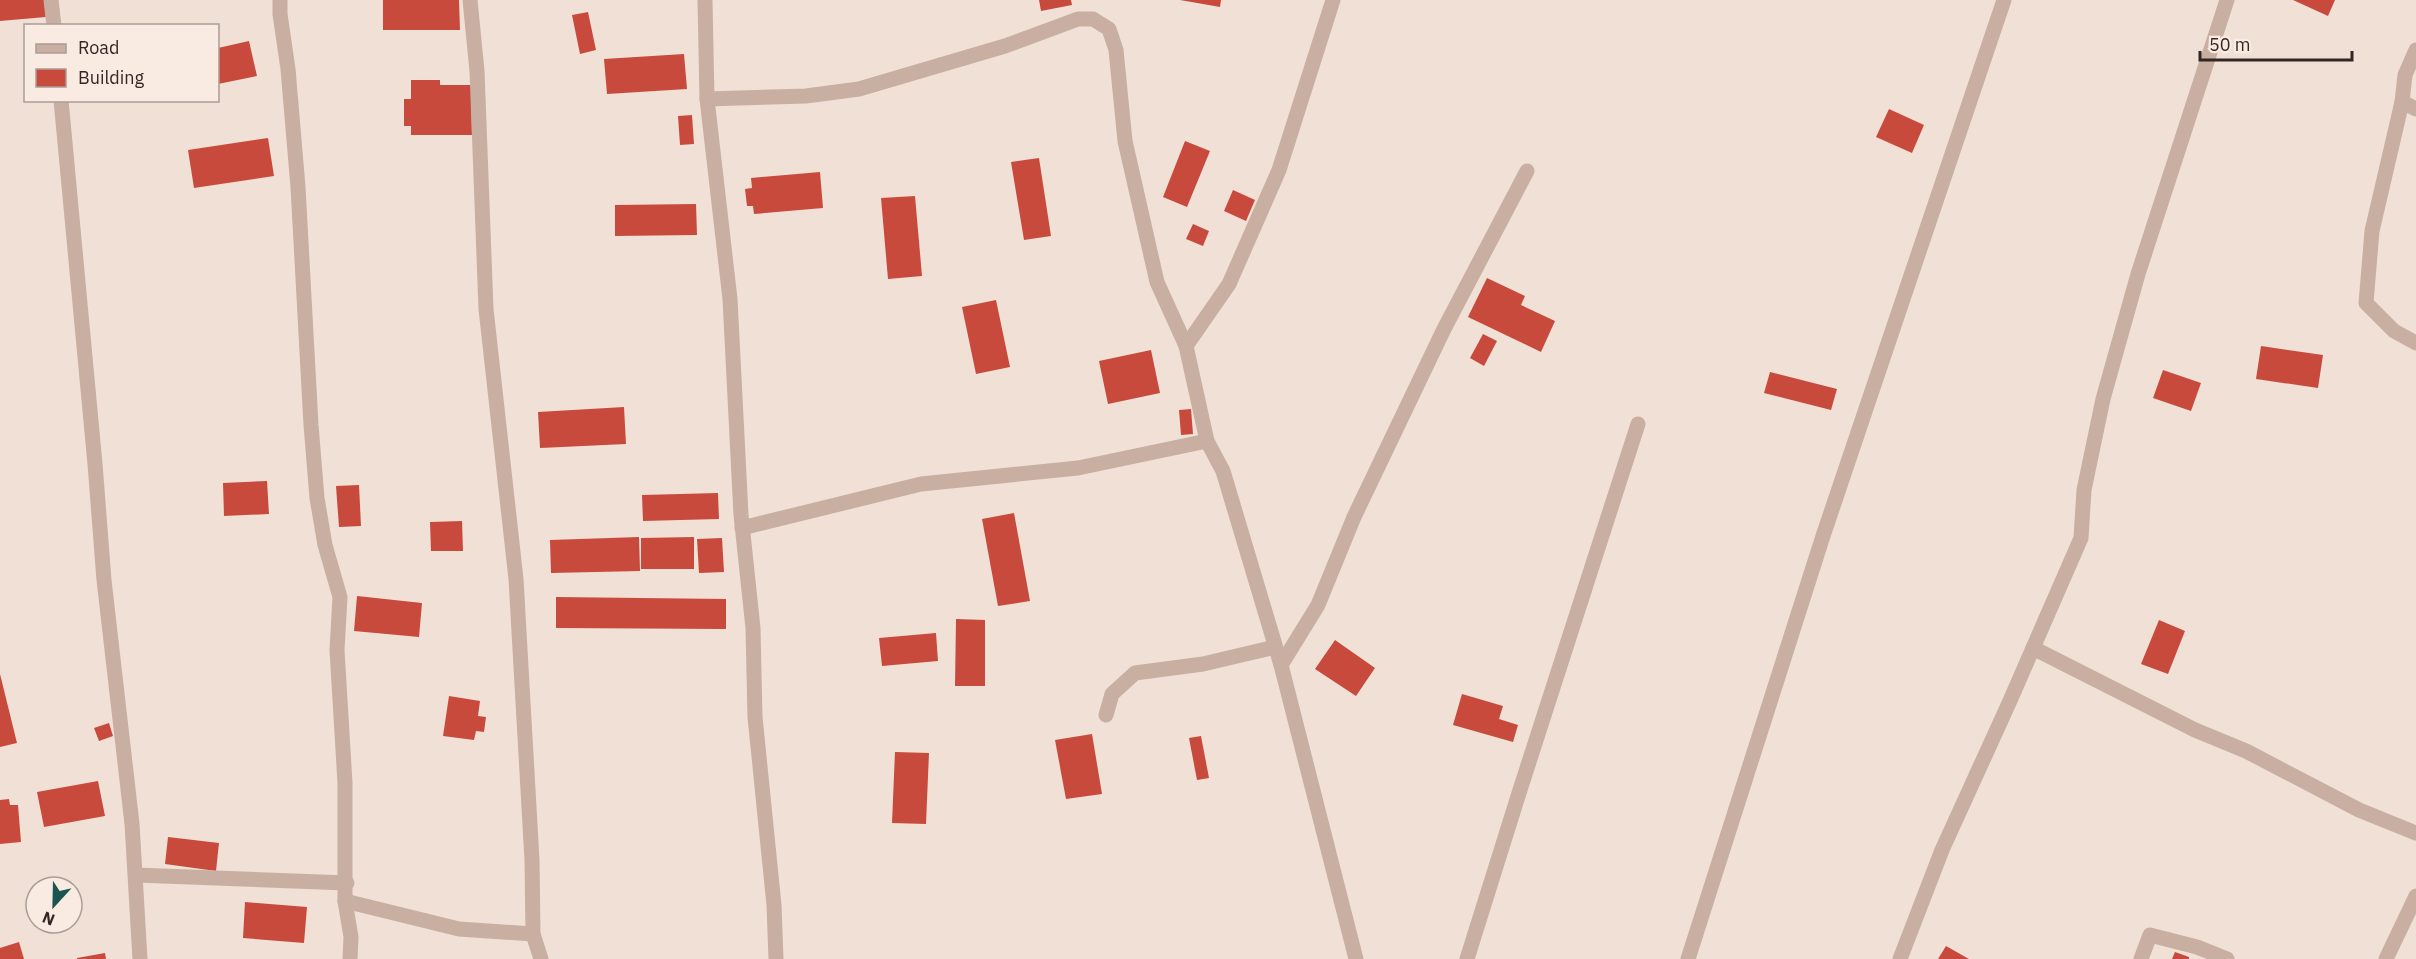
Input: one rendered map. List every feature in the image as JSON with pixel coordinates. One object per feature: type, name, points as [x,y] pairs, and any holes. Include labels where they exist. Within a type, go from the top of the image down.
[{"type":"street","points":[[51,0],[54,24]]},
{"type":"street","points":[[280,0],[298,187],[317,498],[325,545],[340,597],[337,650],[345,783],[345,902],[351,937],[350,959]]},
{"type":"street","points":[[470,0],[477,71],[486,309],[516,579],[532,860],[533,934],[541,959]]},
{"type":"street","points":[[705,0],[707,99],[730,299],[742,528],[753,628],[755,717],[774,905],[776,959]]},
{"type":"street","points":[[1186,346],[1229,284],[1279,170],[1333,0]]},
{"type":"street","points":[[1688,959],[1823,537],[2004,0]]},
{"type":"street","points":[[1900,959],[1942,850],[2081,538],[2084,490],[2103,399],[2138,274],[2227,0]]},
{"type":"street","points":[[707,99],[806,96],[858,89],[1005,46],[1078,19],[1093,19],[1109,29],[1116,50],[1125,141],[1157,282],[1186,346],[1207,441],[1223,471],[1281,665],[1356,959]]},
{"type":"street","points":[[2416,50],[2405,75],[2402,102],[2372,231],[2366,303],[2394,331],[2416,343]]},
{"type":"street","points":[[61,102],[104,580],[136,875],[140,959]]},
{"type":"street","points":[[2402,102],[2416,109]]},
{"type":"street","points":[[1281,665],[1318,605],[1354,517],[1444,328],[1527,171]]},
{"type":"street","points":[[1467,959],[1638,424]]},
{"type":"street","points":[[742,528],[921,484],[1078,468],[1207,441]]},
{"type":"street","points":[[1106,715],[1112,694],[1135,673],[1203,664],[1275,647]]},
{"type":"street","points":[[2033,648],[2360,810],[2416,833]]},
{"type":"street","points":[[136,875],[346,883]]},
{"type":"street","points":[[2386,959],[2416,896]]},
{"type":"street","points":[[345,902],[459,929],[533,934]]},
{"type":"street","points":[[2141,959],[2150,935],[2197,947],[2227,959]]},
{"type":"building","points":[[0,0],[44,0],[46,17],[0,21]]},
{"type":"building","points":[[383,0],[459,0],[460,30],[383,30]]},
{"type":"building","points":[[1039,0],[1071,0],[1072,5],[1041,11]]},
{"type":"building","points":[[1180,0],[1221,0],[1220,7]]},
{"type":"building","points":[[2293,0],[2335,0],[2328,16]]},
{"type":"building","points":[[588,12],[596,50],[580,54],[572,15]]},
{"type":"building","points":[[249,41],[257,76],[219,84],[219,48]]},
{"type":"building","points":[[684,54],[687,89],[607,94],[604,59]]},
{"type":"building","points":[[411,80],[440,80],[440,85],[471,85],[472,135],[411,135],[411,126],[404,126],[404,99],[411,99]]},
{"type":"building","points":[[1889,109],[1924,125],[1912,153],[1876,137]]},
{"type":"building","points":[[692,115],[694,144],[680,145],[678,116]]},
{"type":"building","points":[[268,138],[274,176],[194,188],[188,150]]},
{"type":"building","points":[[1185,141],[1210,151],[1187,207],[1163,197]]},
{"type":"building","points":[[1039,158],[1051,236],[1024,240],[1011,162]]},
{"type":"building","points":[[820,172],[823,208],[754,214],[753,206],[747,206],[745,189],[752,188],[751,178]]},
{"type":"building","points":[[1233,190],[1255,200],[1246,221],[1224,211]]},
{"type":"building","points":[[915,196],[922,276],[888,279],[881,198]]},
{"type":"building","points":[[696,204],[697,235],[615,236],[615,205]]},
{"type":"building","points":[[1193,224],[1209,231],[1203,246],[1186,239]]},
{"type":"building","points":[[1487,278],[1525,296],[1521,305],[1555,321],[1541,352],[1468,317]]},
{"type":"building","points":[[996,300],[1010,367],[976,374],[962,307]]},
{"type":"building","points":[[1483,334],[1497,341],[1484,366],[1470,358]]},
{"type":"building","points":[[2261,346],[2323,355],[2318,388],[2256,379]]},
{"type":"building","points":[[1151,350],[1160,393],[1108,404],[1099,361]]},
{"type":"building","points":[[2163,370],[2201,383],[2191,411],[2153,398]]},
{"type":"building","points":[[1770,372],[1837,389],[1831,410],[1764,393]]},
{"type":"building","points":[[624,407],[626,444],[540,448],[538,412]]},
{"type":"building","points":[[1191,409],[1193,434],[1181,435],[1179,410]]},
{"type":"building","points":[[267,481],[269,514],[224,516],[223,483]]},
{"type":"building","points":[[359,485],[361,526],[339,527],[336,486]]},
{"type":"building","points":[[718,493],[719,519],[643,521],[642,495]]},
{"type":"building","points":[[1014,513],[1030,601],[998,606],[982,519]]},
{"type":"building","points":[[462,521],[463,551],[431,551],[430,522]]},
{"type":"building","points":[[639,537],[640,571],[551,573],[550,540]]},
{"type":"building","points":[[694,537],[694,569],[641,569],[641,538]]},
{"type":"building","points":[[722,538],[724,572],[699,573],[697,539]]},
{"type":"building","points":[[357,596],[422,603],[419,637],[354,631]]},
{"type":"building","points":[[556,597],[726,599],[726,629],[556,628]]},
{"type":"building","points":[[956,619],[985,620],[985,686],[955,686]]},
{"type":"building","points":[[2159,620],[2185,631],[2168,674],[2141,664]]},
{"type":"building","points":[[936,633],[938,661],[882,666],[879,638]]},
{"type":"building","points":[[1335,640],[1375,668],[1356,696],[1315,669]]},
{"type":"building","points":[[0,674],[17,743],[0,747]]},
{"type":"building","points":[[1462,694],[1503,706],[1499,719],[1518,725],[1513,742],[1453,725]]},
{"type":"building","points":[[449,696],[480,701],[478,716],[486,717],[484,732],[476,731],[474,740],[443,736]]},
{"type":"building","points":[[109,723],[113,736],[99,741],[94,728]]},
{"type":"building","points":[[1092,734],[1102,794],[1066,799],[1055,740]]},
{"type":"building","points":[[1201,736],[1209,778],[1197,780],[1189,738]]},
{"type":"building","points":[[895,752],[929,753],[926,824],[892,823]]},
{"type":"building","points":[[98,781],[105,816],[44,827],[37,792]]},
{"type":"building","points":[[9,799],[10,805],[18,805],[21,842],[0,844],[0,800]]},
{"type":"building","points":[[168,837],[219,843],[216,871],[165,864]]},
{"type":"building","points":[[245,902],[307,907],[304,943],[243,938]]},
{"type":"building","points":[[19,942],[24,959],[0,959],[0,948]]},
{"type":"building","points":[[1946,946],[1969,959],[1938,959]]},
{"type":"building","points":[[2175,952],[2189,957],[2189,959],[2172,959]]},
{"type":"building","points":[[105,953],[106,959],[77,959],[77,958]]}]
